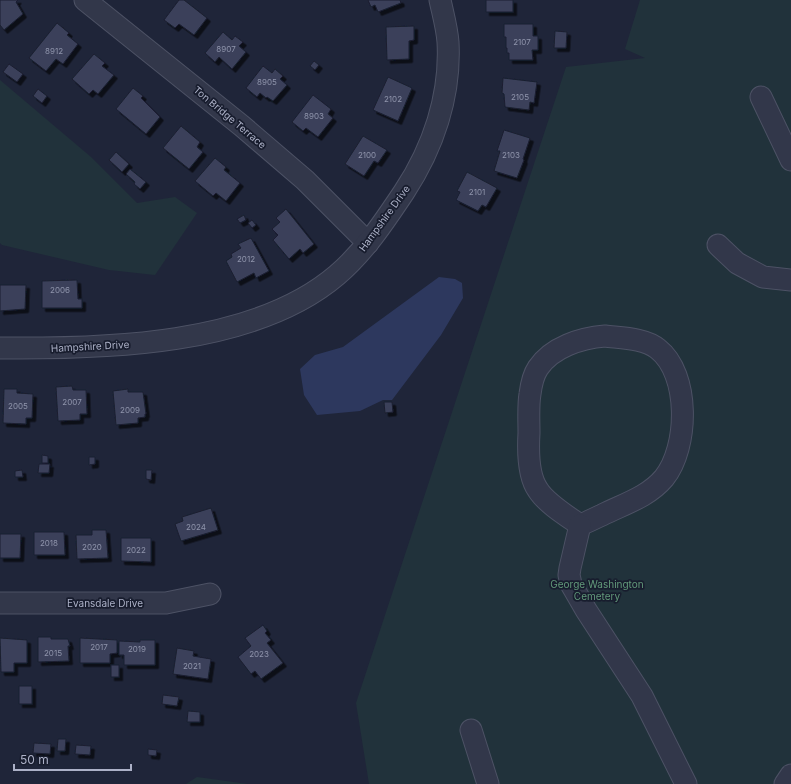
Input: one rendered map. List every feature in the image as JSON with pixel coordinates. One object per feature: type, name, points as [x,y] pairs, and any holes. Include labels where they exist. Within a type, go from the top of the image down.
[{"type":"street","name":"Ton Bridge Terrace","points":[[85,0],[254,136],[305,180],[368,243]]},
{"type":"street","name":"Hampshire Drive","points":[[0,348],[72,348],[126,345],[216,331],[276,312],[309,295],[337,275],[368,243],[408,186],[424,158],[435,132],[444,98],[448,65],[448,41],[440,0]]},
{"type":"street","points":[[761,96],[791,160]]},
{"type":"street","points":[[718,246],[737,263],[763,277],[791,280]]},
{"type":"street","points":[[605,336],[630,338],[644,342],[657,348],[666,356],[673,366],[678,381],[682,401],[683,420],[674,459],[664,477],[641,498],[580,525],[555,507],[543,496],[532,478],[528,446],[530,394],[533,380],[538,368],[550,355],[565,346],[578,341],[592,337],[605,336]]},
{"type":"street","points":[[580,525],[570,568],[569,575],[571,584],[586,610],[642,696],[686,784]]},
{"type":"street","name":"Evansdale Drive","points":[[0,603],[166,603],[210,594]]},
{"type":"street","points":[[471,730],[488,784]]},
{"type":"street","points":[[785,784],[791,775]]},
{"type":"green space","name":"George Washington Cemetery","points":[[640,0],[791,0],[791,784],[369,784],[356,703],[566,67],[645,58],[625,49]]},
{"type":"green space","points":[[0,80],[91,157],[137,203],[175,197],[197,213],[155,275],[109,270],[2,245],[0,243]]},
{"type":"green space","points":[[197,777],[248,784],[186,784]]},
{"type":"water","points":[[439,277],[455,279],[462,283],[463,298],[441,335],[392,400],[383,400],[360,411],[317,415],[304,395],[300,369],[315,355],[343,347]]},
{"type":"building","points":[[0,0],[18,0],[16,2],[23,14],[4,30],[0,25]]},
{"type":"building","points":[[179,0],[184,0],[207,18],[194,35],[179,24],[175,28],[164,20]]},
{"type":"building","points":[[368,0],[400,0],[401,3],[378,12],[375,5],[371,7]]},
{"type":"building","points":[[486,0],[513,0],[513,12],[486,12]]},
{"type":"building","points":[[57,23],[69,33],[67,35],[78,44],[63,64],[56,59],[46,71],[29,58]]},
{"type":"building","points":[[504,24],[533,24],[533,36],[538,36],[538,50],[532,50],[533,60],[509,60],[509,53],[507,53],[506,48],[506,37],[504,37]]},
{"type":"building","points":[[414,26],[414,40],[409,41],[409,59],[387,60],[386,27]]},
{"type":"building","points":[[555,31],[567,32],[566,48],[554,48]]},
{"type":"building","points":[[223,32],[232,40],[235,36],[243,42],[239,46],[246,52],[232,69],[219,57],[215,62],[205,53]]},
{"type":"building","points":[[94,54],[105,63],[102,66],[114,75],[98,94],[93,90],[89,94],[72,79]]},
{"type":"building","points":[[314,61],[319,65],[315,70],[310,66]]},
{"type":"building","points":[[9,64],[23,74],[17,82],[3,72]]},
{"type":"building","points":[[263,66],[272,73],[275,69],[283,76],[280,79],[287,85],[273,101],[260,93],[257,97],[246,88]]},
{"type":"building","points":[[388,77],[412,88],[398,121],[373,110]]},
{"type":"building","points":[[503,78],[537,82],[534,103],[530,102],[529,110],[505,107],[504,94],[502,93]]},
{"type":"building","points":[[133,88],[143,96],[141,98],[160,117],[146,134],[116,109]]},
{"type":"building","points":[[38,89],[47,96],[42,103],[33,96]]},
{"type":"building","points":[[313,95],[331,109],[328,114],[333,118],[318,137],[306,128],[303,131],[292,122]]},
{"type":"building","points":[[181,126],[200,142],[197,147],[203,152],[189,169],[163,148]]},
{"type":"building","points":[[504,130],[530,138],[517,178],[494,171],[500,151],[497,151]]},
{"type":"building","points":[[363,136],[387,150],[378,163],[374,161],[364,176],[345,164]]},
{"type":"building","points":[[116,152],[129,164],[122,172],[109,160]]},
{"type":"building","points":[[215,158],[226,167],[224,170],[240,183],[226,201],[216,193],[213,196],[195,181]]},
{"type":"building","points":[[130,169],[146,182],[140,189],[126,174]]},
{"type":"building","points":[[467,172],[497,188],[486,207],[482,205],[478,211],[456,200],[460,192],[457,191]]},
{"type":"building","points":[[286,209],[314,244],[303,253],[300,249],[289,259],[273,240],[278,235],[272,229],[280,222],[276,218]]},
{"type":"building","points":[[244,215],[246,220],[240,223],[237,219]]},
{"type":"building","points":[[252,220],[256,225],[252,228],[248,223]]},
{"type":"building","points":[[251,238],[269,271],[256,278],[254,273],[237,282],[226,261],[232,257],[231,254],[241,248],[238,244]]},
{"type":"building","points":[[77,280],[78,299],[82,299],[82,308],[42,308],[42,281]]},
{"type":"building","points":[[0,285],[26,285],[25,309],[0,311]]},
{"type":"building","points":[[72,386],[73,390],[86,390],[87,414],[80,414],[80,420],[58,421],[56,387]]},
{"type":"building","points":[[4,389],[17,389],[17,393],[33,394],[32,418],[26,418],[26,424],[3,423]]},
{"type":"building","points":[[128,389],[128,392],[143,392],[146,414],[145,417],[138,418],[138,423],[116,425],[113,391]]},
{"type":"building","points":[[384,402],[392,402],[393,412],[385,413]]},
{"type":"building","points":[[42,455],[48,456],[48,463],[42,463]]},
{"type":"building","points":[[89,457],[95,457],[95,464],[89,465]]},
{"type":"building","points":[[39,464],[50,464],[49,473],[38,473]]},
{"type":"building","points":[[22,470],[23,477],[15,477],[15,471]]},
{"type":"building","points":[[146,470],[152,470],[151,480],[146,479]]},
{"type":"building","points":[[211,508],[218,530],[181,541],[175,524],[183,521],[182,517]]},
{"type":"building","points":[[92,530],[106,530],[108,558],[77,559],[76,535],[92,535]]},
{"type":"building","points":[[34,532],[64,532],[65,555],[34,555]]},
{"type":"building","points":[[0,534],[21,534],[20,558],[0,558]]},
{"type":"building","points":[[121,538],[151,538],[151,562],[121,561]]},
{"type":"building","points":[[263,625],[267,631],[265,633],[271,640],[267,643],[283,663],[261,679],[255,671],[251,674],[238,657],[251,646],[245,638]]},
{"type":"building","points":[[38,637],[68,639],[70,646],[68,646],[69,661],[38,662]]},
{"type":"building","points":[[0,638],[27,640],[27,663],[14,663],[14,672],[1,672]]},
{"type":"building","points":[[80,638],[117,640],[117,653],[110,654],[110,663],[80,663]]},
{"type":"building","points":[[140,640],[155,640],[155,665],[124,665],[124,655],[119,655],[119,641],[140,642]]},
{"type":"building","points":[[177,648],[194,651],[193,656],[211,659],[208,679],[173,674]]},
{"type":"building","points":[[111,665],[119,665],[119,677],[111,677]]},
{"type":"building","points":[[19,686],[32,686],[32,704],[19,704]]},
{"type":"building","points":[[163,695],[179,697],[177,706],[162,704]]},
{"type":"building","points":[[188,711],[200,712],[200,722],[187,722]]},
{"type":"building","points":[[58,739],[66,739],[65,751],[57,751]]},
{"type":"building","points":[[34,743],[51,744],[50,754],[33,753]]},
{"type":"building","points":[[76,745],[91,746],[90,755],[75,754]]},
{"type":"building","points":[[148,749],[157,750],[156,756],[148,755]]}]
